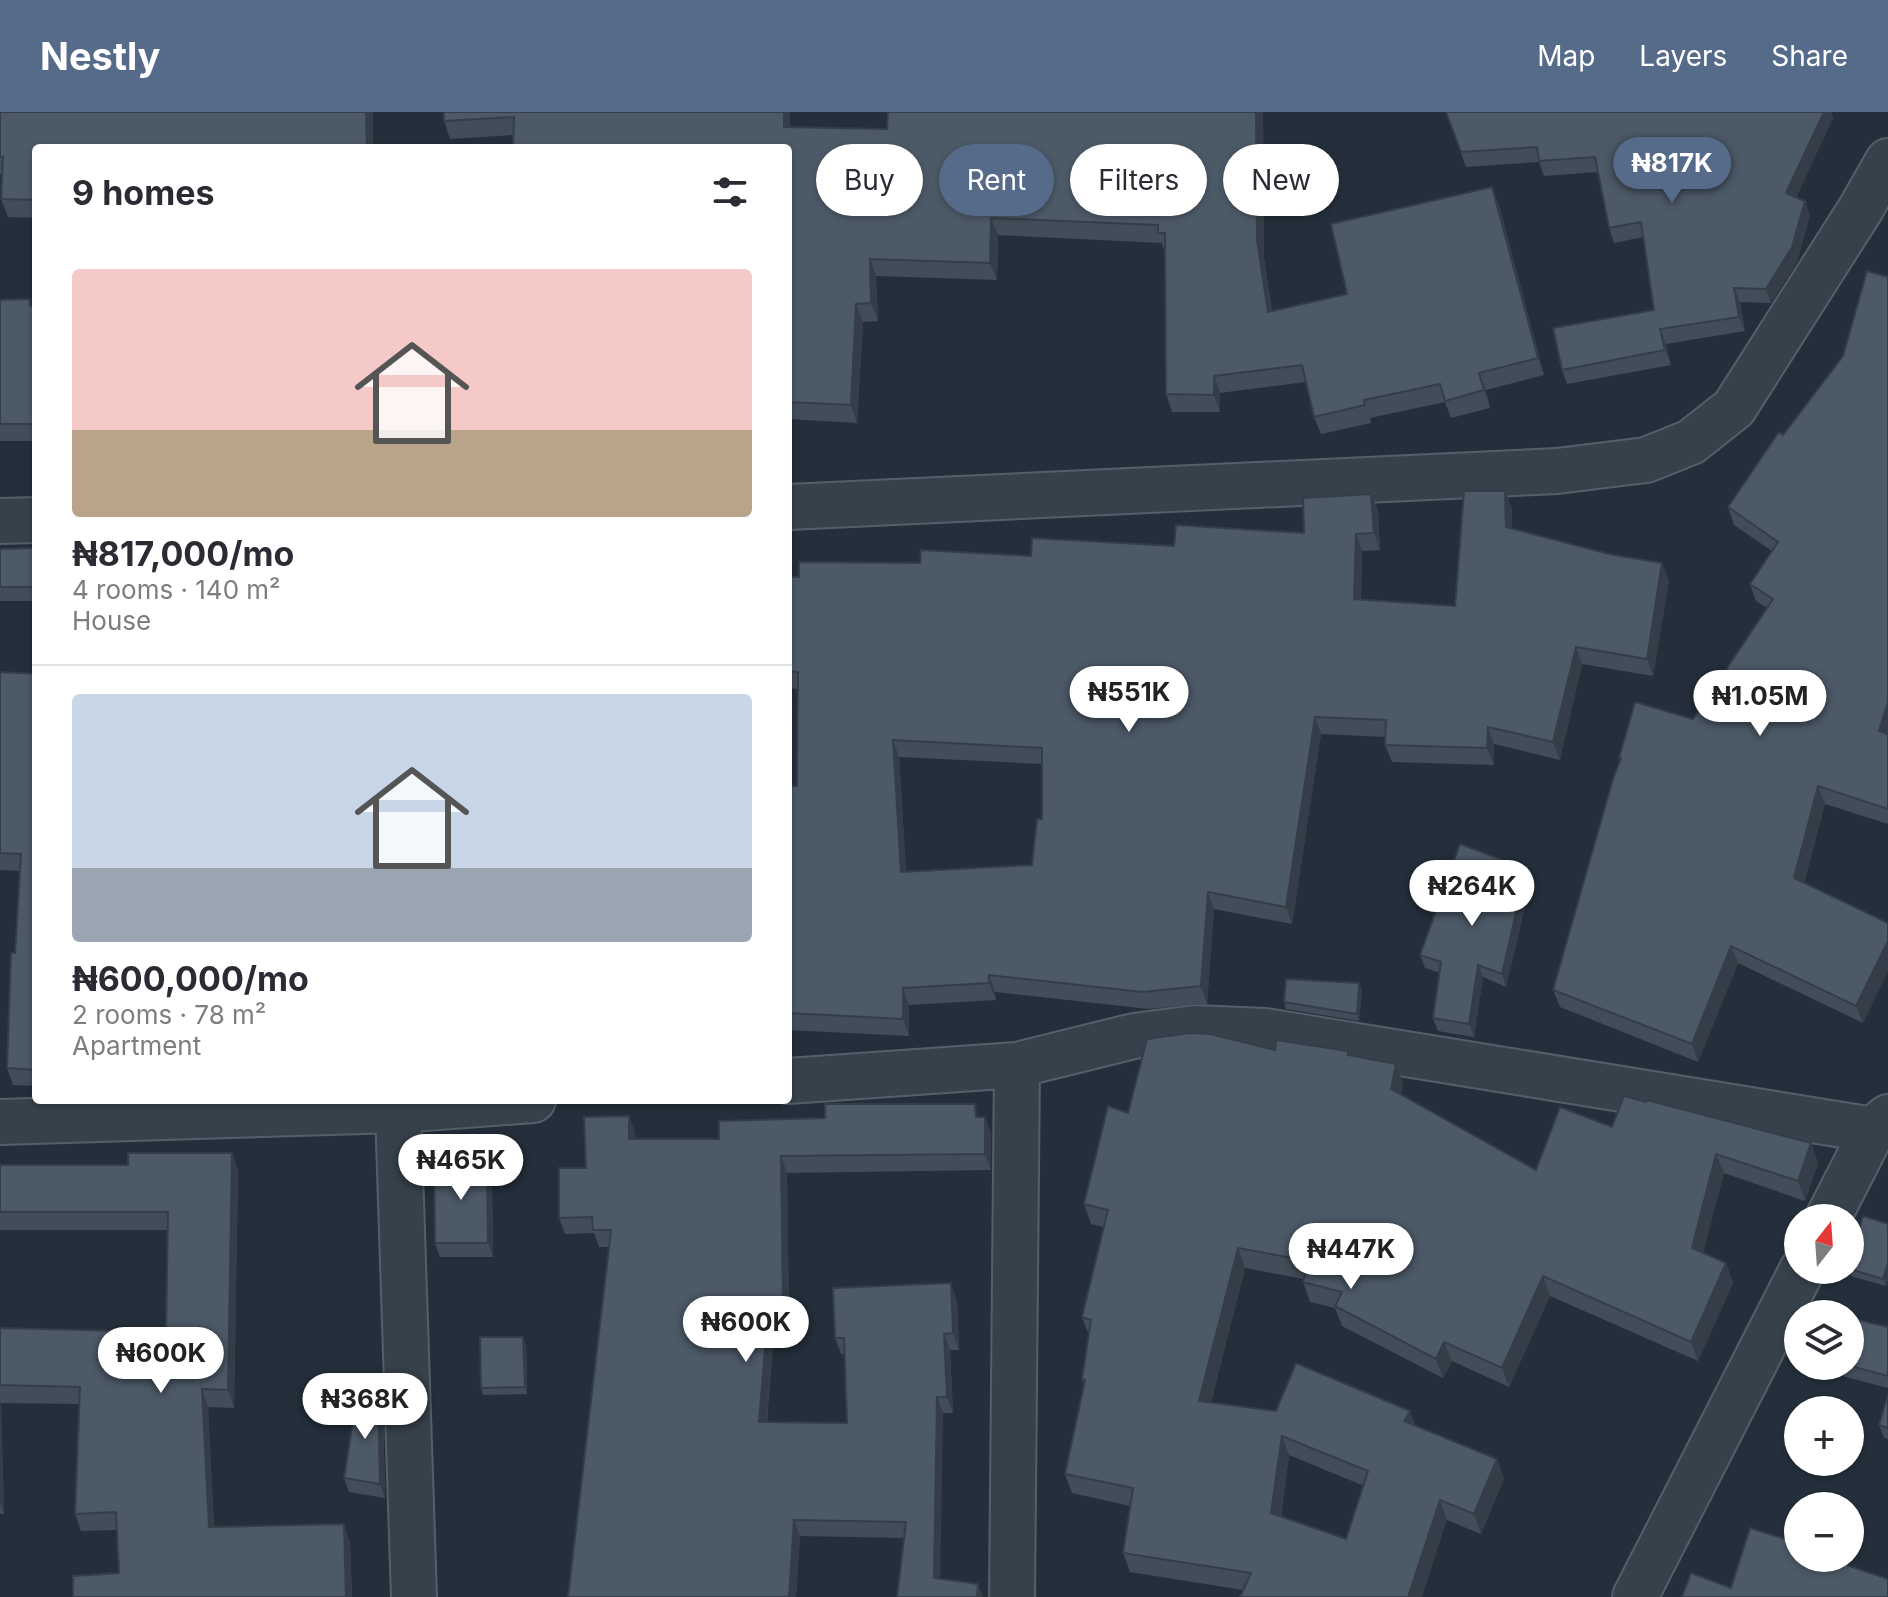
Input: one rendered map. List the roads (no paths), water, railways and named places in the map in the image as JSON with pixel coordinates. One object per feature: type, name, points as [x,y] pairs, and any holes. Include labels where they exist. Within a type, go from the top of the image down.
[{"type":"street","points":[[792,507],[1557,471],[1646,460],[1691,442],[1734,408],[1888,161]]},
{"type":"street","points":[[0,521],[32,520]]},
{"type":"street","points":[[792,1081],[1017,1065],[1134,1036],[1195,1028],[1265,1031],[1880,1124],[1836,1204]]},
{"type":"street","points":[[1012,1597],[1017,1065]]},
{"type":"street","points":[[0,1122],[398,1110],[479,1104]]},
{"type":"street","points":[[398,1110],[414,1597]]},
{"type":"street","points":[[1635,1597],[1795,1284]]}]
